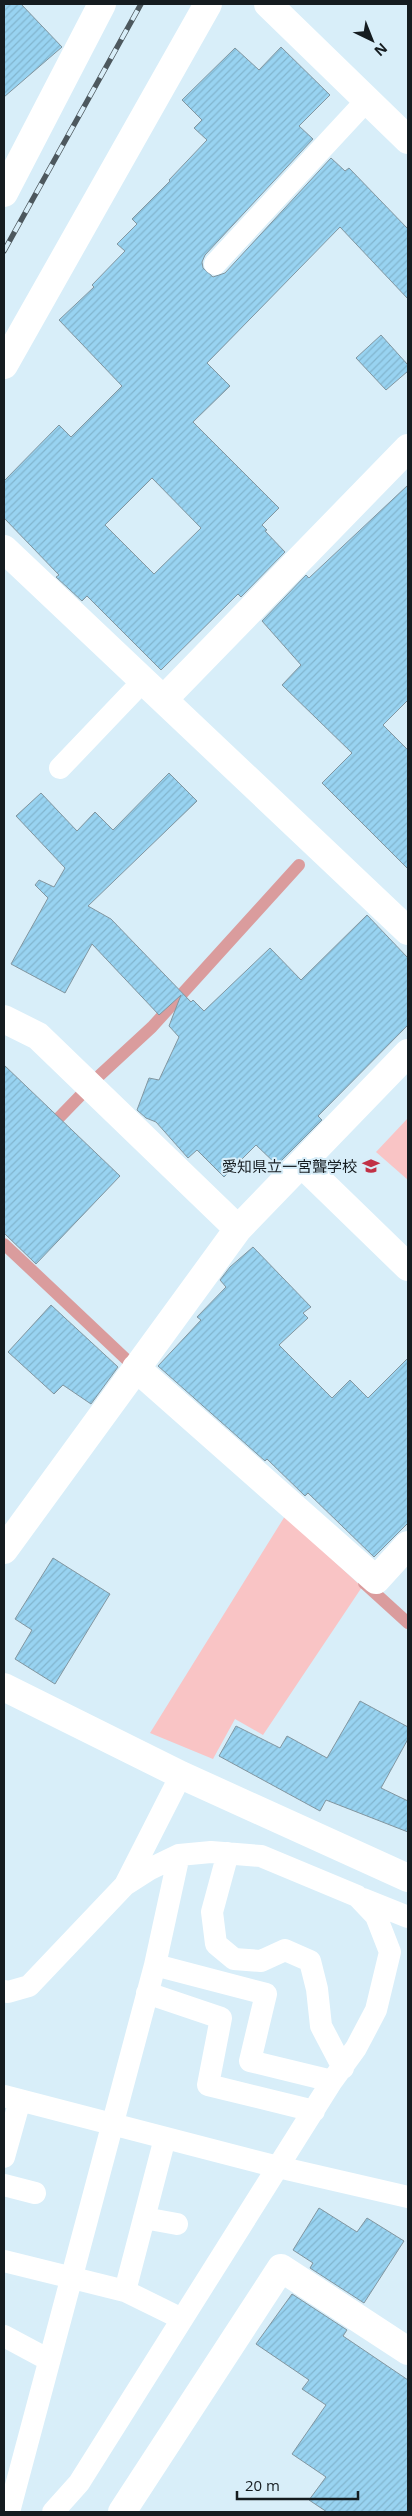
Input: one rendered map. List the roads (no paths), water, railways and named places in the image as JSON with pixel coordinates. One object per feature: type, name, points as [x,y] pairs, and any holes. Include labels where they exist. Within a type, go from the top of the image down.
[{"type":"street","points":[[4,193],[102,4]]},
{"type":"street","points":[[4,365],[208,4]]},
{"type":"street","points":[[268,4],[408,140]]},
{"type":"street","points":[[164,699],[408,448]]},
{"type":"street","points":[[4,549],[408,931]]},
{"type":"street","points":[[4,1019],[38,1036],[238,1229]]},
{"type":"street","points":[[4,1550],[238,1229],[408,1053]]},
{"type":"street","points":[[302,1164],[408,1267]]},
{"type":"street","points":[[136,1368],[376,1580],[408,1545]]},
{"type":"street","points":[[4,1687],[182,1775],[408,1878]]},
{"type":"street","points":[[122,2512],[281,2268],[408,2351]]},
{"type":"lane","points":[[215,264],[367,100]]},
{"type":"lane","points":[[60,768],[144,680]]},
{"type":"lane","points":[[4,1991],[8,1992],[29,1986],[125,1885],[182,1775]]},
{"type":"lane","points":[[125,1885],[179,1855],[228,1853],[261,1856],[408,1917]]},
{"type":"lane","points":[[228,1853],[212,1912],[216,1944],[234,1959],[261,1961],[285,1950],[310,1961],[317,1989],[321,2026],[337,2075]]},
{"type":"lane","points":[[9,2512],[155,1965],[179,1855]]},
{"type":"lane","points":[[53,2512],[79,2483],[278,2167],[356,2048],[376,2010],[390,1952],[376,1916],[357,1896]]},
{"type":"lane","points":[[155,1965],[266,1994],[250,2061],[337,2075]]},
{"type":"lane","points":[[147,1993],[221,2018],[208,2084],[314,2111]]},
{"type":"lane","points":[[4,2157],[12,2098],[278,2167],[408,2197]]},
{"type":"lane","points":[[125,2291],[165,2138]]},
{"type":"lane","points":[[4,2185],[35,2193]]},
{"type":"lane","points":[[144,2218],[176,2224]]},
{"type":"lane","points":[[4,2261],[125,2291],[182,2319]]},
{"type":"lane","points":[[4,2336],[50,2360]]},
{"type":"waterway","points":[[100,1075],[152,1027],[299,865]]},
{"type":"waterway","points":[[48,1129],[81,1095]]},
{"type":"waterway","points":[[4,1244],[127,1360]]},
{"type":"waterway","points":[[364,1583],[408,1623]]},
{"type":"railway","points":[[4,251],[141,4]]},
{"type":"place","name":"愛知県立一宮聾学校","points":[[371,1166]]}]
